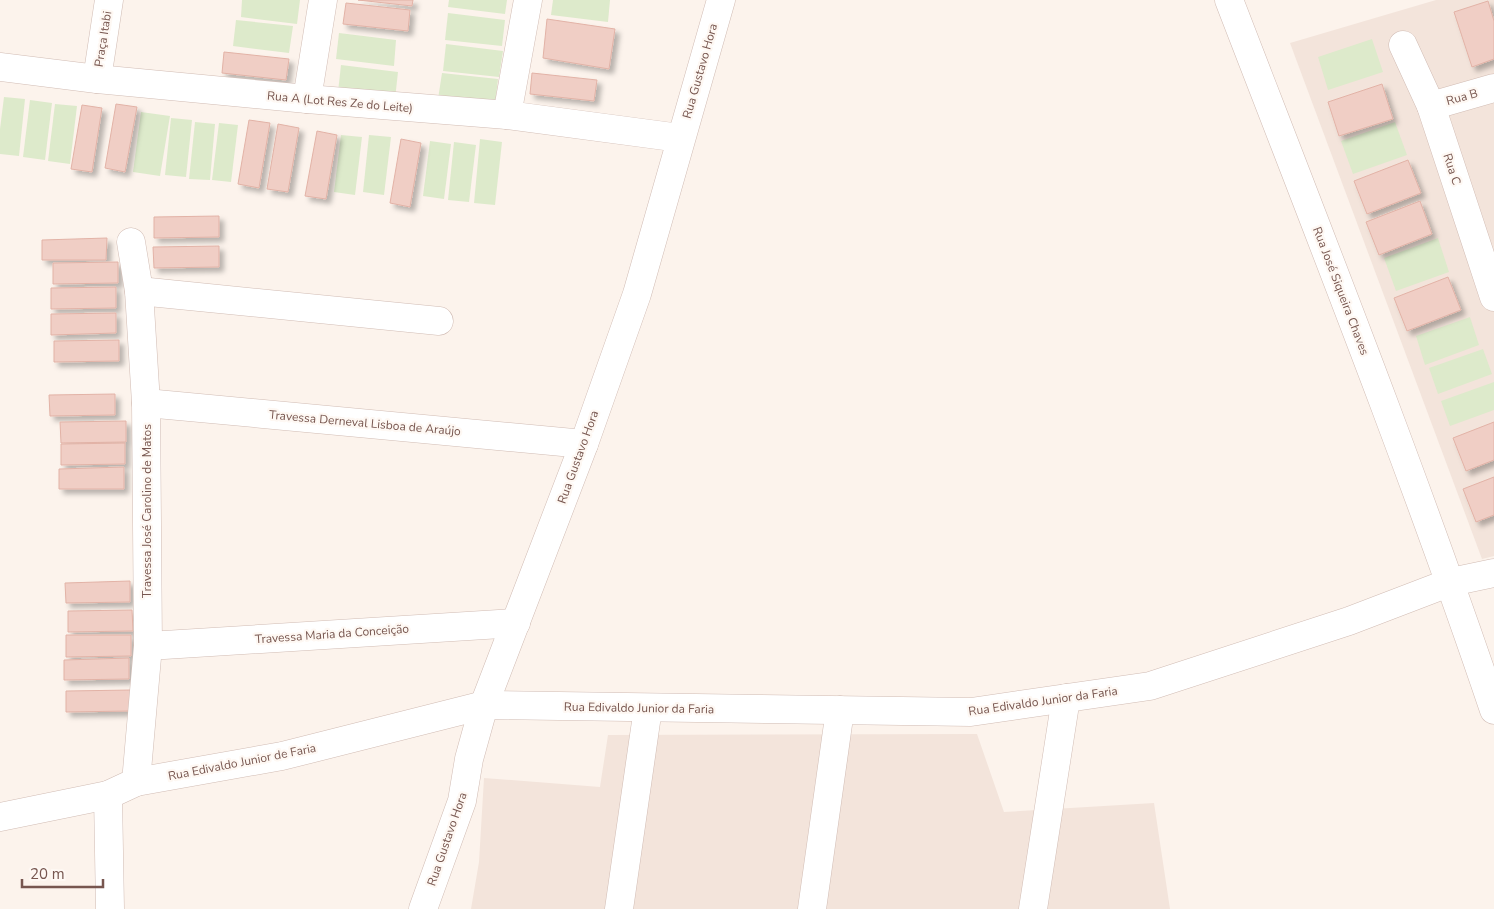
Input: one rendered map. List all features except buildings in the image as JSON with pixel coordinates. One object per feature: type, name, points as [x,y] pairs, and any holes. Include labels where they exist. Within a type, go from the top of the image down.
[{"type":"street","name":"Praça Itabi","points":[[97,79],[109,0]]},
{"type":"street","points":[[307,99],[323,0]]},
{"type":"street","points":[[507,115],[528,0]]},
{"type":"street","name":"Rua Gustavo Hora","points":[[422,909],[462,801],[469,759],[484,705],[584,444],[637,294],[720,0]]},
{"type":"street","name":"Rua José Siqueira Chaves","points":[[1229,0],[1451,582],[1494,710]]},
{"type":"street","name":"Rua C","points":[[1403,45],[1430,106],[1494,296]]},
{"type":"street","name":"Rua A (Lot Res Ze do Leite)","points":[[0,67],[97,79],[307,99],[507,115],[680,138]]},
{"type":"street","name":"Rua B","points":[[1430,106],[1494,88]]},
{"type":"street","name":"Travessa José Carolino de Matos","points":[[131,242],[139,291],[146,403],[148,646],[136,782]]},
{"type":"street","points":[[139,291],[439,321]]},
{"type":"street","name":"Travessa Derneval Lisboa de Araújo","points":[[146,403],[584,444]]},
{"type":"street","name":"Rua Edivaldo Junior da Faria","points":[[484,705],[971,712],[1150,686],[1349,621],[1451,582],[1494,573]]},
{"type":"street","name":"Travessa Maria da Conceição","points":[[148,646],[516,623]]},
{"type":"street","points":[[1035,904],[1066,698]]},
{"type":"street","name":"Rua Edivaldo Junior de Faria","points":[[0,817],[108,795],[136,782],[282,756],[484,705]]},
{"type":"street","points":[[619,909],[648,708]]},
{"type":"street","points":[[812,909],[840,710]]},
{"type":"street","points":[[108,795],[110,909]]},
{"type":"shaded area","points":[[1436,0],[1494,0],[1494,556],[1482,559],[1290,43]]},
{"type":"shaded area","points":[[977,734],[1004,812],[1154,803],[1170,909],[471,909],[479,862],[484,778],[600,787],[608,735]]},
{"type":"green space","points":[[242,0],[300,0],[297,24],[241,17]]},
{"type":"green space","points":[[449,0],[507,0],[505,14],[448,7]]},
{"type":"green space","points":[[553,0],[610,0],[608,22],[551,15]]},
{"type":"green space","points":[[448,13],[505,20],[502,46],[445,40]]},
{"type":"green space","points":[[236,20],[293,26],[289,53],[233,46]]},
{"type":"green space","points":[[339,33],[396,40],[394,66],[336,59]]},
{"type":"green space","points":[[1372,39],[1383,72],[1328,90],[1318,57]]},
{"type":"green space","points":[[446,44],[503,51],[499,77],[443,71]]},
{"type":"green space","points":[[341,65],[398,72],[395,99],[338,92]]},
{"type":"green space","points":[[442,73],[498,79],[495,106],[438,99]]},
{"type":"green space","points":[[4,97],[25,99],[19,156],[0,154],[0,129]]},
{"type":"green space","points":[[30,100],[52,103],[45,160],[23,157]]},
{"type":"green space","points":[[55,104],[77,106],[70,164],[48,161]]},
{"type":"green space","points":[[141,112],[170,116],[160,176],[133,172]]},
{"type":"green space","points":[[171,118],[192,120],[186,177],[165,175]]},
{"type":"green space","points":[[195,122],[215,124],[210,180],[189,179]]},
{"type":"green space","points":[[1395,122],[1407,155],[1353,174],[1341,141]]},
{"type":"green space","points":[[219,123],[238,125],[231,182],[212,180]]},
{"type":"green space","points":[[341,135],[362,137],[355,195],[334,192]]},
{"type":"green space","points":[[369,135],[391,137],[384,195],[363,192]]},
{"type":"green space","points":[[480,139],[502,142],[495,205],[474,203]]},
{"type":"green space","points":[[430,141],[451,144],[444,199],[423,196]]},
{"type":"green space","points":[[454,142],[476,145],[469,202],[448,200]]},
{"type":"green space","points":[[1438,238],[1449,272],[1396,291],[1384,258]]},
{"type":"green space","points":[[1470,317],[1479,345],[1425,365],[1416,336]]},
{"type":"green space","points":[[1483,349],[1492,374],[1438,394],[1429,368]]},
{"type":"green space","points":[[1494,382],[1494,410],[1450,426],[1441,401]]}]
